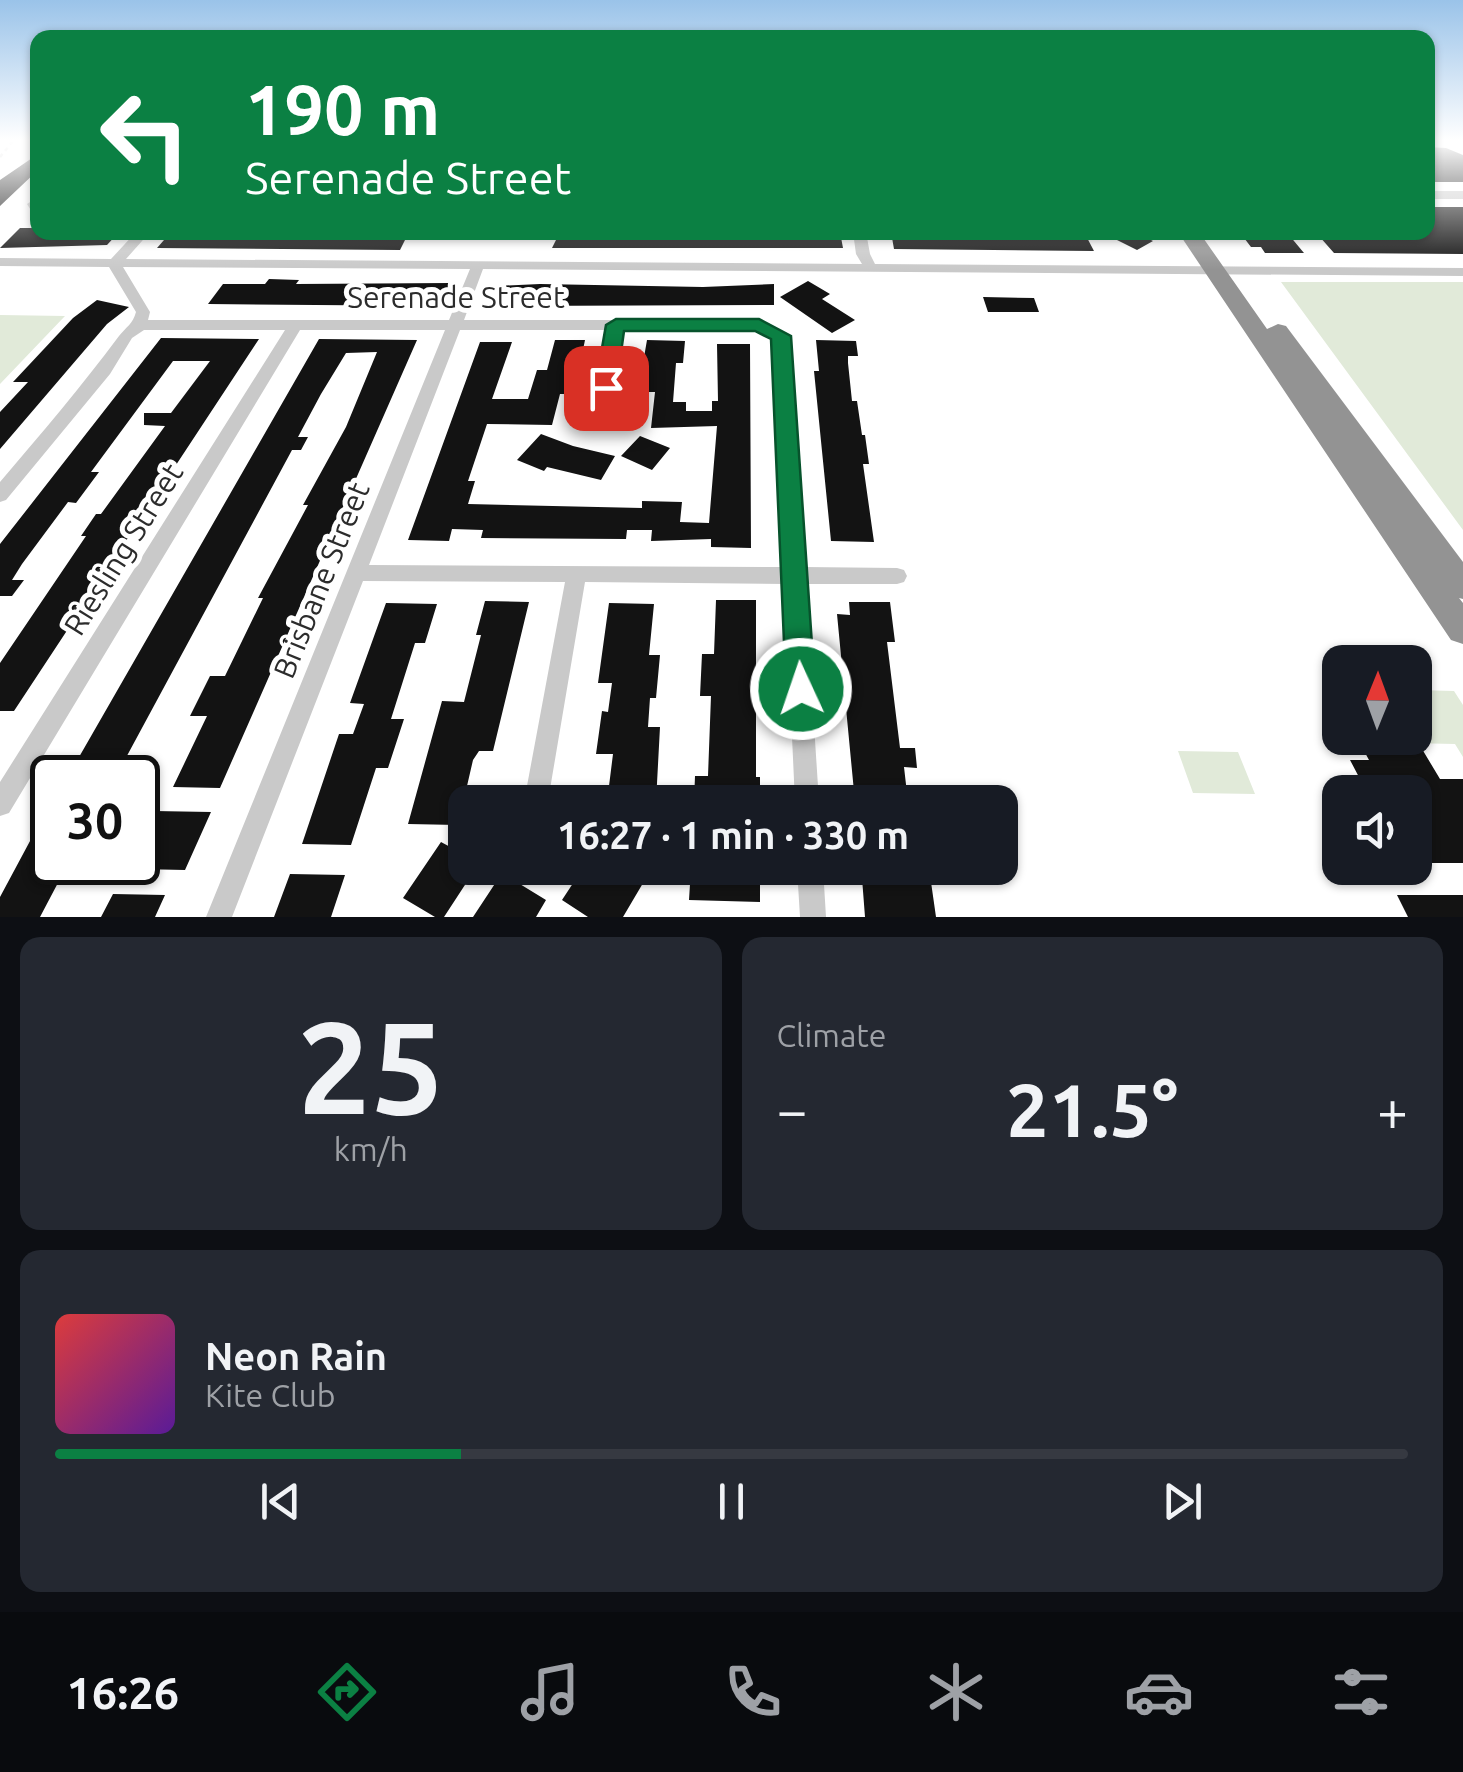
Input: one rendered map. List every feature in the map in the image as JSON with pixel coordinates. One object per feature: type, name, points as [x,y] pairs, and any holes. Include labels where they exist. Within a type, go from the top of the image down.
[{"type":"highway","points":[[1196,240],[1224,270],[1463,588]]},
{"type":"highway","points":[[1211,240],[1224,270],[1369,495],[1463,630]]},
{"type":"highway","points":[[1369,495],[1386,502],[1443,580],[1463,588]]},
{"type":"street","points":[[1435,195],[1463,195]]},
{"type":"street","points":[[114,263],[136,240]]},
{"type":"street","points":[[860,240],[872,268]]},
{"type":"street","points":[[871,240],[872,268]]},
{"type":"street","points":[[0,262],[1463,272]]},
{"type":"street","points":[[0,496],[104,370],[127,335],[140,325],[143,312],[114,263]]},
{"type":"street","name":"Brisbane Street","points":[[219,917],[478,266]]},
{"type":"street","name":"Riesling Street","points":[[0,804],[296,324]]},
{"type":"street","name":"Serenade Street","points":[[140,325],[759,325],[771,329],[781,336],[795,576]]},
{"type":"street","points":[[600,419],[616,325]]},
{"type":"street","points":[[357,573],[897,576]]},
{"type":"street","points":[[539,785],[576,574]]},
{"type":"street","points":[[795,576],[806,785]]},
{"type":"street","points":[[811,885],[812,917]]},
{"type":"green space","points":[[1281,282],[1463,282],[1463,530]]},
{"type":"green space","points":[[0,315],[65,316],[0,384]]},
{"type":"green space","points":[[1432,690],[1454,691],[1463,705],[1463,757],[1455,744],[1432,744]]},
{"type":"green space","points":[[1178,751],[1238,752],[1255,794],[1193,793]]},
{"type":"building","points":[[0,184],[23,184],[0,206]]},
{"type":"building","points":[[1435,207],[1463,207],[1463,254],[1334,253],[1323,240],[1435,240]]},
{"type":"building","points":[[20,228],[30,228],[30,240],[112,240],[107,245],[0,248]]},
{"type":"building","points":[[164,240],[405,240],[400,250],[157,248]]},
{"type":"building","points":[[556,240],[842,240],[843,248],[552,248]]},
{"type":"building","points":[[892,240],[1088,240],[1094,251],[894,249]]},
{"type":"building","points":[[1117,240],[1153,241],[1137,250]]},
{"type":"building","points":[[1246,240],[1293,240],[1304,253],[1265,253],[1261,247],[1251,247]]},
{"type":"building","points":[[269,279],[299,280],[296,284],[451,283],[440,306],[208,304],[223,284],[265,284]]},
{"type":"building","points":[[808,281],[830,294],[822,299],[855,320],[832,333],[780,297]]},
{"type":"building","points":[[774,284],[774,305],[489,306],[496,286]]},
{"type":"building","points":[[983,297],[1034,298],[1039,312],[988,312]]},
{"type":"building","points":[[97,300],[129,307],[107,324],[0,449],[0,412],[28,382],[13,382],[73,318]]},
{"type":"building","points":[[161,338],[259,339],[14,711],[0,711],[0,663],[86,536],[81,536],[96,514],[101,514],[165,426],[144,425],[144,413],[171,413],[210,361],[173,361],[91,472],[99,472],[76,503],[68,502],[22,564],[12,580],[24,580],[12,596],[0,596],[0,544]]},
{"type":"building","points":[[319,339],[417,340],[220,788],[173,787],[207,716],[190,716],[210,676],[225,676],[263,598],[258,598],[308,505],[303,505],[346,427],[377,352],[346,353],[298,437],[308,437],[301,450],[292,450],[127,755],[80,755]]},
{"type":"building","points":[[555,340],[585,340],[574,394],[560,394],[552,425],[487,424],[468,481],[475,481],[468,504],[642,508],[642,501],[682,502],[680,522],[709,523],[717,426],[651,428],[655,392],[638,392],[647,340],[685,341],[683,363],[676,363],[673,402],[686,402],[686,411],[712,411],[712,401],[718,401],[717,344],[750,344],[751,548],[711,547],[711,539],[651,541],[652,530],[627,530],[626,539],[481,538],[483,530],[452,529],[449,541],[408,540],[480,342],[512,342],[492,399],[528,399],[537,370],[547,370]]},
{"type":"building","points":[[816,340],[856,341],[858,356],[848,356],[848,363],[852,401],[857,401],[865,435],[869,464],[863,464],[874,542],[831,541],[814,371],[819,371]]},
{"type":"building","points":[[541,434],[615,456],[601,480],[547,467],[544,471],[517,460]]},
{"type":"building","points":[[640,436],[670,448],[652,470],[621,456]]},
{"type":"building","points":[[716,600],[756,600],[756,777],[760,777],[760,785],[695,785],[695,776],[708,776],[711,696],[700,696],[702,654],[714,654]]},
{"type":"building","points":[[485,601],[529,602],[493,751],[479,751],[467,785],[448,785],[448,825],[408,824],[442,701],[464,702],[481,635],[476,635]]},
{"type":"building","points":[[849,602],[890,602],[895,642],[887,642],[900,748],[915,748],[917,768],[904,767],[906,785],[853,785],[837,614],[850,615]]},
{"type":"building","points":[[386,603],[437,604],[425,643],[415,643],[391,719],[404,719],[388,768],[376,768],[351,845],[302,844],[339,734],[353,734],[364,704],[350,703]]},
{"type":"building","points":[[609,603],[654,604],[649,655],[660,655],[656,698],[650,698],[648,727],[660,727],[657,785],[609,785],[613,754],[596,754],[602,711],[608,712],[612,683],[598,683]]},
{"type":"building","points":[[1366,755],[1426,755],[1440,779],[1463,779],[1463,863],[1432,863],[1432,775],[1358,775],[1350,760],[1369,760]]},
{"type":"building","points":[[160,811],[211,812],[185,870],[160,869]]},
{"type":"building","points":[[30,841],[30,885],[57,885],[40,917],[0,917],[0,897]]},
{"type":"building","points":[[441,842],[448,846],[448,885],[465,885],[444,917],[435,917],[403,898]]},
{"type":"building","points":[[290,874],[345,875],[331,917],[274,917]]},
{"type":"building","points":[[494,885],[522,885],[546,900],[536,917],[473,917]]},
{"type":"building","points":[[572,885],[642,885],[623,917],[588,917],[562,900]]},
{"type":"building","points":[[690,885],[760,885],[760,902],[689,900]]},
{"type":"building","points":[[863,885],[931,885],[936,917],[865,917]]},
{"type":"building","points":[[113,894],[165,895],[155,917],[101,917]]},
{"type":"building","points":[[1397,895],[1463,895],[1463,917],[1408,917]]},
{"type":"route","points":[[606,388],[616,325],[759,325],[781,336],[801,689]]}]
